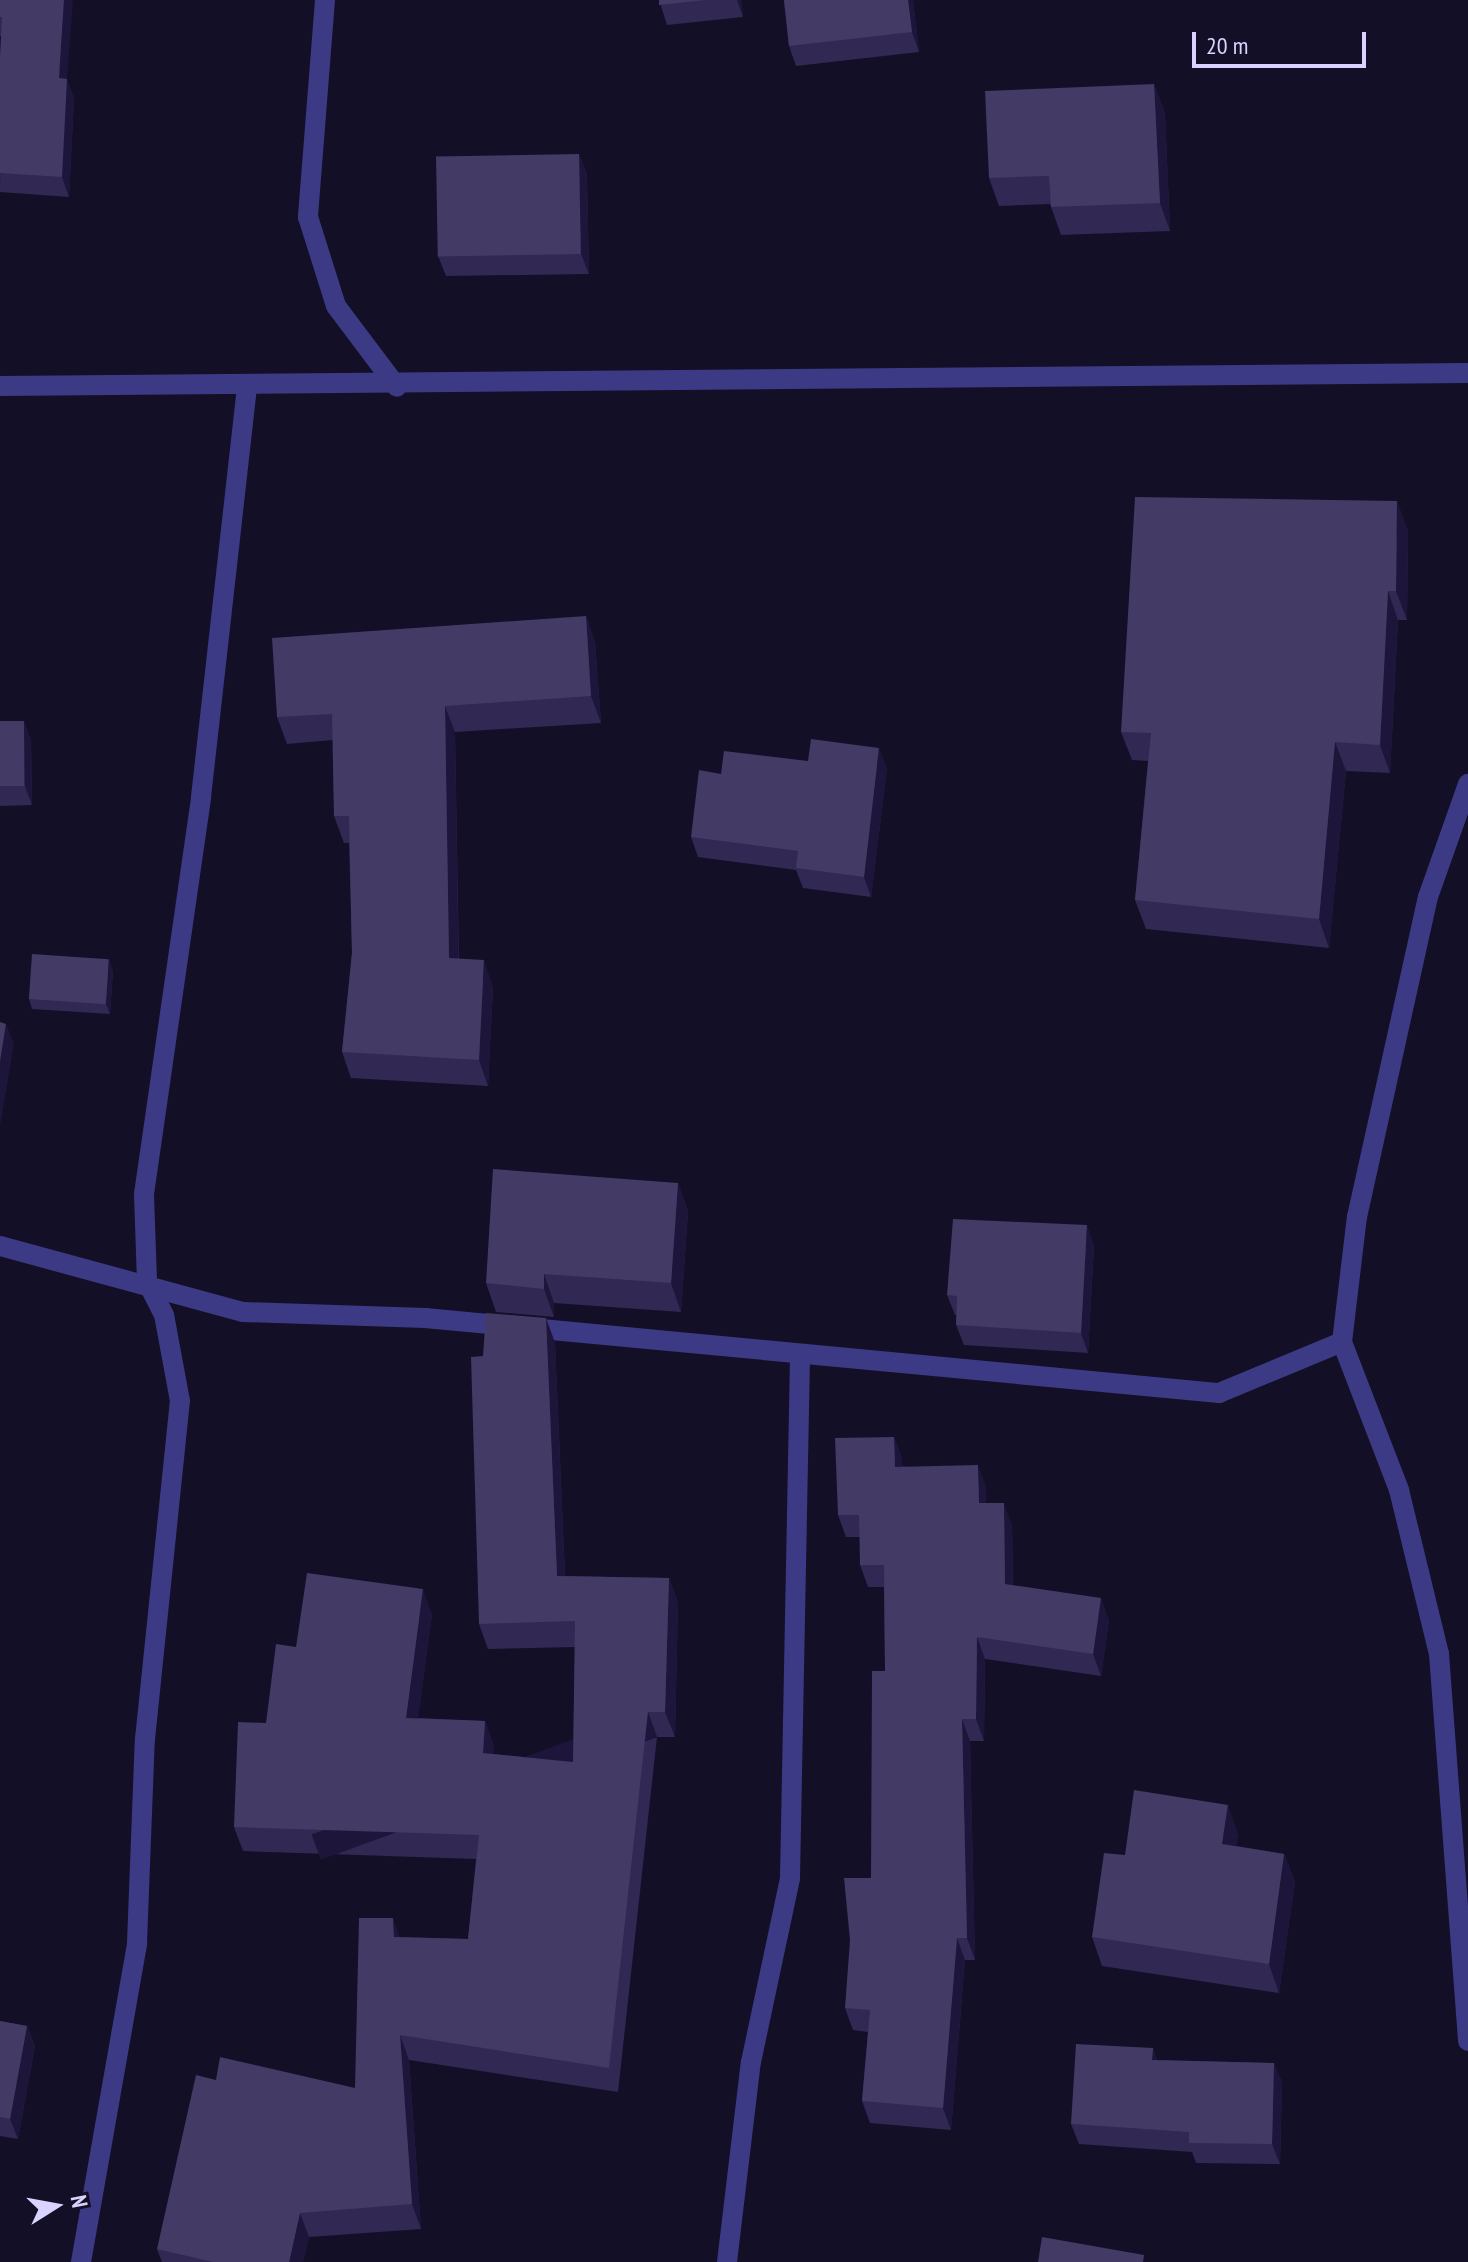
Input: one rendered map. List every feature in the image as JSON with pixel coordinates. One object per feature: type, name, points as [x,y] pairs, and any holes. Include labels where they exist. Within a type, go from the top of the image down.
[{"type":"street","points":[[325,0],[308,217],[336,306],[397,387]]},
{"type":"street","points":[[0,386],[247,389],[1468,373]]},
{"type":"street","points":[[81,2262],[137,1943],[145,1739],[180,1401],[164,1315],[147,1281],[144,1194],[201,797],[247,389]]},
{"type":"street","points":[[1468,784],[1428,897],[1357,1217],[1342,1342],[1399,1490],[1439,1654],[1468,2041]]},
{"type":"street","points":[[0,1246],[147,1281],[243,1312],[425,1318],[800,1356],[1219,1393],[1342,1342]]},
{"type":"street","points":[[727,2262],[751,2062],[790,1878],[800,1356]]},
{"type":"building","points":[[0,0],[64,0],[59,78],[67,79],[62,177],[0,173]]},
{"type":"building","points":[[659,0],[705,0],[659,5]]},
{"type":"building","points":[[784,0],[908,0],[912,32],[789,46]]},
{"type":"building","points":[[1154,84],[1160,203],[1051,207],[1049,176],[989,178],[985,91]]},
{"type":"building","points":[[579,154],[581,254],[438,256],[436,156]]},
{"type":"building","points":[[1135,497],[1397,501],[1396,591],[1388,591],[1380,745],[1335,742],[1319,919],[1135,900],[1151,733],[1121,732]]},
{"type":"building","points":[[586,616],[591,696],[445,706],[449,958],[484,960],[479,1060],[342,1052],[352,953],[349,816],[334,816],[332,714],[277,717],[272,638]]},
{"type":"building","points":[[0,721],[24,721],[24,786],[0,786]]},
{"type":"building","points":[[811,739],[879,748],[864,877],[796,868],[798,851],[691,837],[699,770],[721,774],[724,751],[808,761]]},
{"type":"building","points":[[32,954],[109,959],[106,1004],[29,999]]},
{"type":"building","points":[[0,1022],[6,1024],[0,1062]]},
{"type":"building","points":[[493,1169],[678,1183],[671,1283],[544,1274],[544,1289],[486,1283]]},
{"type":"building","points":[[953,1219],[1087,1225],[1081,1333],[956,1325],[957,1296],[947,1295]]},
{"type":"building","points":[[486,1313],[546,1318],[557,1576],[669,1578],[665,1712],[648,1712],[609,2068],[400,2035],[412,2204],[300,2213],[289,2262],[213,2262],[157,2249],[196,2075],[216,2080],[220,2057],[355,2088],[359,1918],[393,1918],[394,1937],[468,1939],[479,1835],[234,1827],[238,1722],[266,1723],[276,1644],[296,1647],[307,1573],[423,1589],[406,1718],[485,1721],[483,1753],[573,1762],[575,1621],[479,1624],[471,1357],[483,1356]]},
{"type":"building","points":[[894,1437],[895,1467],[978,1465],[979,1503],[1004,1503],[1005,1584],[1101,1598],[1093,1654],[977,1637],[976,1719],[962,1719],[967,1938],[957,1938],[943,2108],[862,2101],[870,2010],[845,2008],[850,1940],[844,1878],[871,1878],[872,1671],[885,1671],[884,1565],[860,1565],[859,1515],[838,1515],[835,1438]]},
{"type":"building","points":[[1134,1790],[1228,1805],[1222,1844],[1284,1854],[1269,1964],[1092,1937],[1104,1853],[1125,1855]]},
{"type":"building","points":[[0,2021],[27,2026],[10,2119],[0,2117]]},
{"type":"building","points":[[1076,2044],[1153,2048],[1152,2060],[1274,2063],[1272,2144],[1189,2143],[1189,2132],[1071,2124]]},
{"type":"building","points":[[1042,2237],[1144,2255],[1143,2262],[1038,2262]]}]
